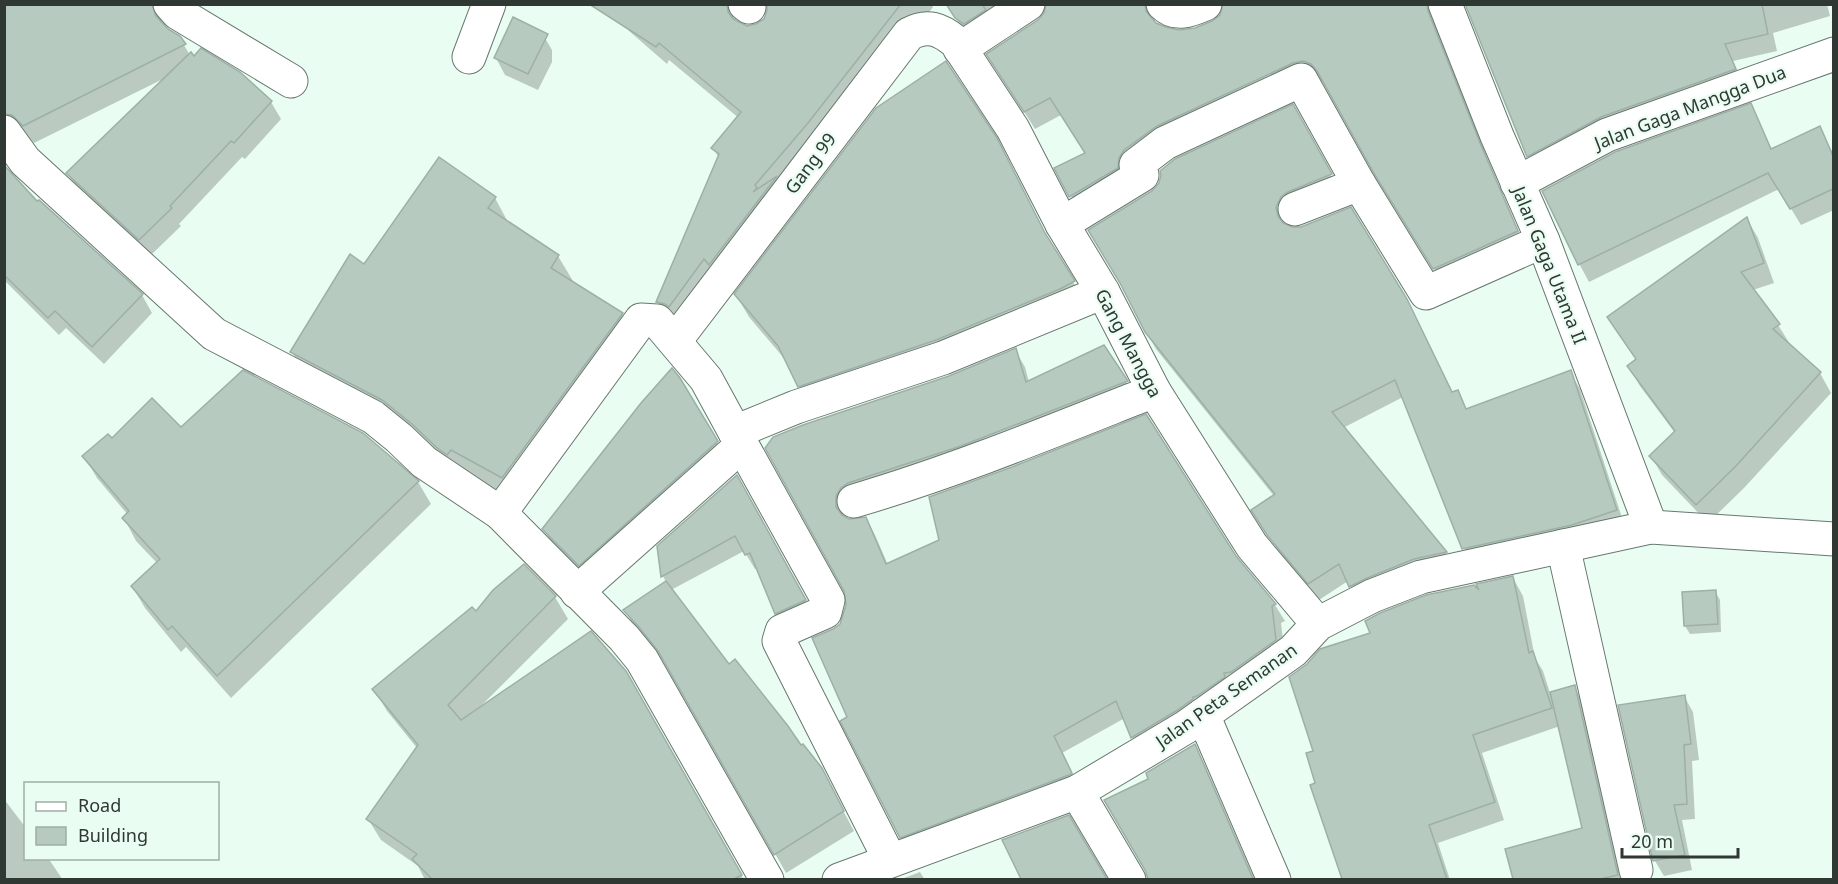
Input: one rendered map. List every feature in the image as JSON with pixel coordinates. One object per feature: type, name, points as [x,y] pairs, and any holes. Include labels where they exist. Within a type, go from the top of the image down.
[{"type":"street","points":[[170,4],[178,14],[291,81]]},
{"type":"street","points":[[469,57],[489,4]]},
{"type":"street","points":[[960,49],[1028,4]]},
{"type":"street","points":[[1163,4],[1169,10],[1182,12],[1205,4]]},
{"type":"street","name":"Jalan Gaga Utama II","points":[[1445,4],[1517,183],[1543,241],[1651,527]]},
{"type":"street","name":"Gang 99","points":[[675,341],[909,34],[932,17],[960,49]]},
{"type":"street","name":"Gang Mangga","points":[[960,49],[1013,129],[1062,224],[1103,292],[1154,392],[1252,546],[1318,624]]},
{"type":"street","name":"Jalan Gaga Mangga Dua","points":[[1517,183],[1607,135],[1833,54]]},
{"type":"street","points":[[1062,224],[1142,175],[1136,165],[1165,143],[1300,80],[1359,184],[1426,292],[1543,241]]},
{"type":"street","points":[[4,132],[25,161],[214,334],[373,417],[424,462],[500,513],[624,638],[642,660],[767,879]]},
{"type":"street","points":[[1294,209],[1359,184]]},
{"type":"street","points":[[578,592],[738,438],[796,407],[943,358],[1103,292]]},
{"type":"street","points":[[500,513],[642,320],[657,321],[706,379],[828,600],[825,612],[782,631],[779,641],[890,860]]},
{"type":"street","points":[[854,501],[997,453],[1154,392]]},
{"type":"street","name":"Jalan Peta Semanan","points":[[839,879],[1077,792],[1186,727],[1293,651],[1318,624],[1372,596],[1421,577],[1651,527],[1833,539]]},
{"type":"street","points":[[1563,546],[1636,870]]},
{"type":"street","points":[[1203,715],[1274,879]]},
{"type":"street","points":[[1077,792],[1129,879]]},
{"type":"building","points":[[4,4],[152,4],[156,16],[186,44],[23,126],[12,115],[4,114]]},
{"type":"building","points":[[589,4],[727,4],[728,12],[733,19],[747,26],[764,19],[767,4],[901,4],[808,123],[755,185],[757,188],[753,192],[777,176],[709,265],[704,259],[669,307],[656,302],[719,154],[711,148],[741,112],[659,43],[656,47]]},
{"type":"building","points":[[946,4],[982,4],[986,10],[964,24],[955,18]]},
{"type":"building","points":[[1046,4],[1145,4],[1146,11],[1156,23],[1179,30],[1195,28],[1212,21],[1220,15],[1223,4],[1427,4],[1480,143],[1518,231],[1433,269],[1375,175],[1317,71],[1311,64],[1303,61],[1293,63],[1157,126],[1124,150],[1119,158],[1118,168],[1069,197],[1054,168],[1085,153],[1050,98],[1024,112],[986,54],[1038,20],[1044,13]]},
{"type":"building","points":[[1465,4],[1762,4],[1768,34],[1725,44],[1736,69],[1601,117],[1527,157]]},
{"type":"building","points":[[513,17],[548,34],[528,74],[494,58]]},
{"type":"building","points":[[201,48],[240,72],[272,101],[234,143],[231,141],[170,206],[172,208],[139,240],[66,173],[191,52],[194,56]]},
{"type":"building","points":[[946,61],[997,138],[1045,233],[1075,281],[936,340],[798,387],[778,346],[734,294],[876,108]]},
{"type":"building","points":[[1751,103],[1771,149],[1820,126],[1833,156],[1833,189],[1790,209],[1768,173],[1578,265],[1542,191],[1615,152]]},
{"type":"building","points":[[1293,104],[1332,174],[1281,197],[1276,207],[1283,223],[1292,227],[1301,227],[1351,207],[1407,299],[1452,392],[1458,390],[1466,409],[1571,370],[1617,510],[1572,525],[1462,549],[1395,380],[1332,412],[1447,552],[1414,559],[1349,587],[1339,564],[1308,584],[1267,535],[1251,510],[1275,494],[1145,332],[1120,283],[1088,230],[1152,191],[1159,183],[1160,171],[1175,159]]},
{"type":"building","points":[[439,157],[496,197],[488,208],[559,255],[551,268],[623,313],[502,478],[451,450],[447,455],[382,400],[290,352],[350,254],[364,264]]},
{"type":"building","points":[[4,165],[37,201],[39,200],[143,294],[92,347],[55,311],[48,318],[4,275]]},
{"type":"building","points":[[1747,217],[1764,263],[1741,272],[1780,324],[1773,329],[1821,372],[1735,467],[1696,505],[1649,456],[1675,431],[1627,366],[1636,359],[1607,317]]},
{"type":"building","points":[[1104,345],[1128,381],[961,446],[848,483],[836,496],[836,507],[842,515],[849,519],[866,517],[886,564],[939,540],[929,497],[1146,414],[1236,556],[1276,604],[1272,606],[1276,640],[1231,672],[1224,673],[1225,677],[1193,697],[1176,711],[1131,738],[1116,701],[1054,736],[1072,773],[1069,775],[900,838],[840,721],[847,717],[812,638],[840,624],[846,605],[844,591],[765,448],[773,437],[803,425],[949,376],[1016,348],[1026,382]]},
{"type":"building","points":[[672,368],[718,441],[579,566],[542,529],[641,403]]},
{"type":"building","points":[[243,370],[363,433],[419,481],[217,676],[172,626],[168,630],[131,586],[160,559],[122,518],[129,511],[82,456],[108,434],[112,438],[152,398],[181,427]]},
{"type":"building","points":[[737,475],[806,600],[775,614],[750,553],[745,555],[735,536],[661,577],[657,546]]},
{"type":"building","points":[[524,564],[556,596],[448,705],[461,720],[591,631],[626,671],[742,875],[734,879],[432,879],[412,859],[417,854],[366,819],[418,745],[372,689],[472,607],[476,611],[493,590]]},
{"type":"building","points":[[1513,576],[1529,653],[1533,651],[1552,708],[1473,735],[1495,802],[1429,825],[1447,879],[1342,879],[1310,785],[1315,783],[1306,753],[1313,751],[1289,677],[1307,664],[1320,649],[1370,633],[1365,621],[1380,613],[1426,595],[1474,585],[1479,590],[1476,584]]},
{"type":"building","points":[[666,581],[729,664],[735,659],[801,745],[803,744],[822,768],[844,811],[774,855],[658,651],[623,610]]},
{"type":"building","points":[[1716,590],[1718,624],[1684,626],[1682,592]]},
{"type":"building","points":[[1575,685],[1618,875],[1600,879],[1513,879],[1505,849],[1582,828],[1550,692]]},
{"type":"building","points":[[1685,695],[1691,744],[1684,745],[1687,804],[1674,805],[1685,855],[1653,861],[1618,705]]},
{"type":"building","points":[[1195,744],[1253,879],[1148,879],[1104,800],[1148,779],[1146,773]]},
{"type":"building","points":[[1069,815],[1107,879],[1021,879],[1002,840]]}]
